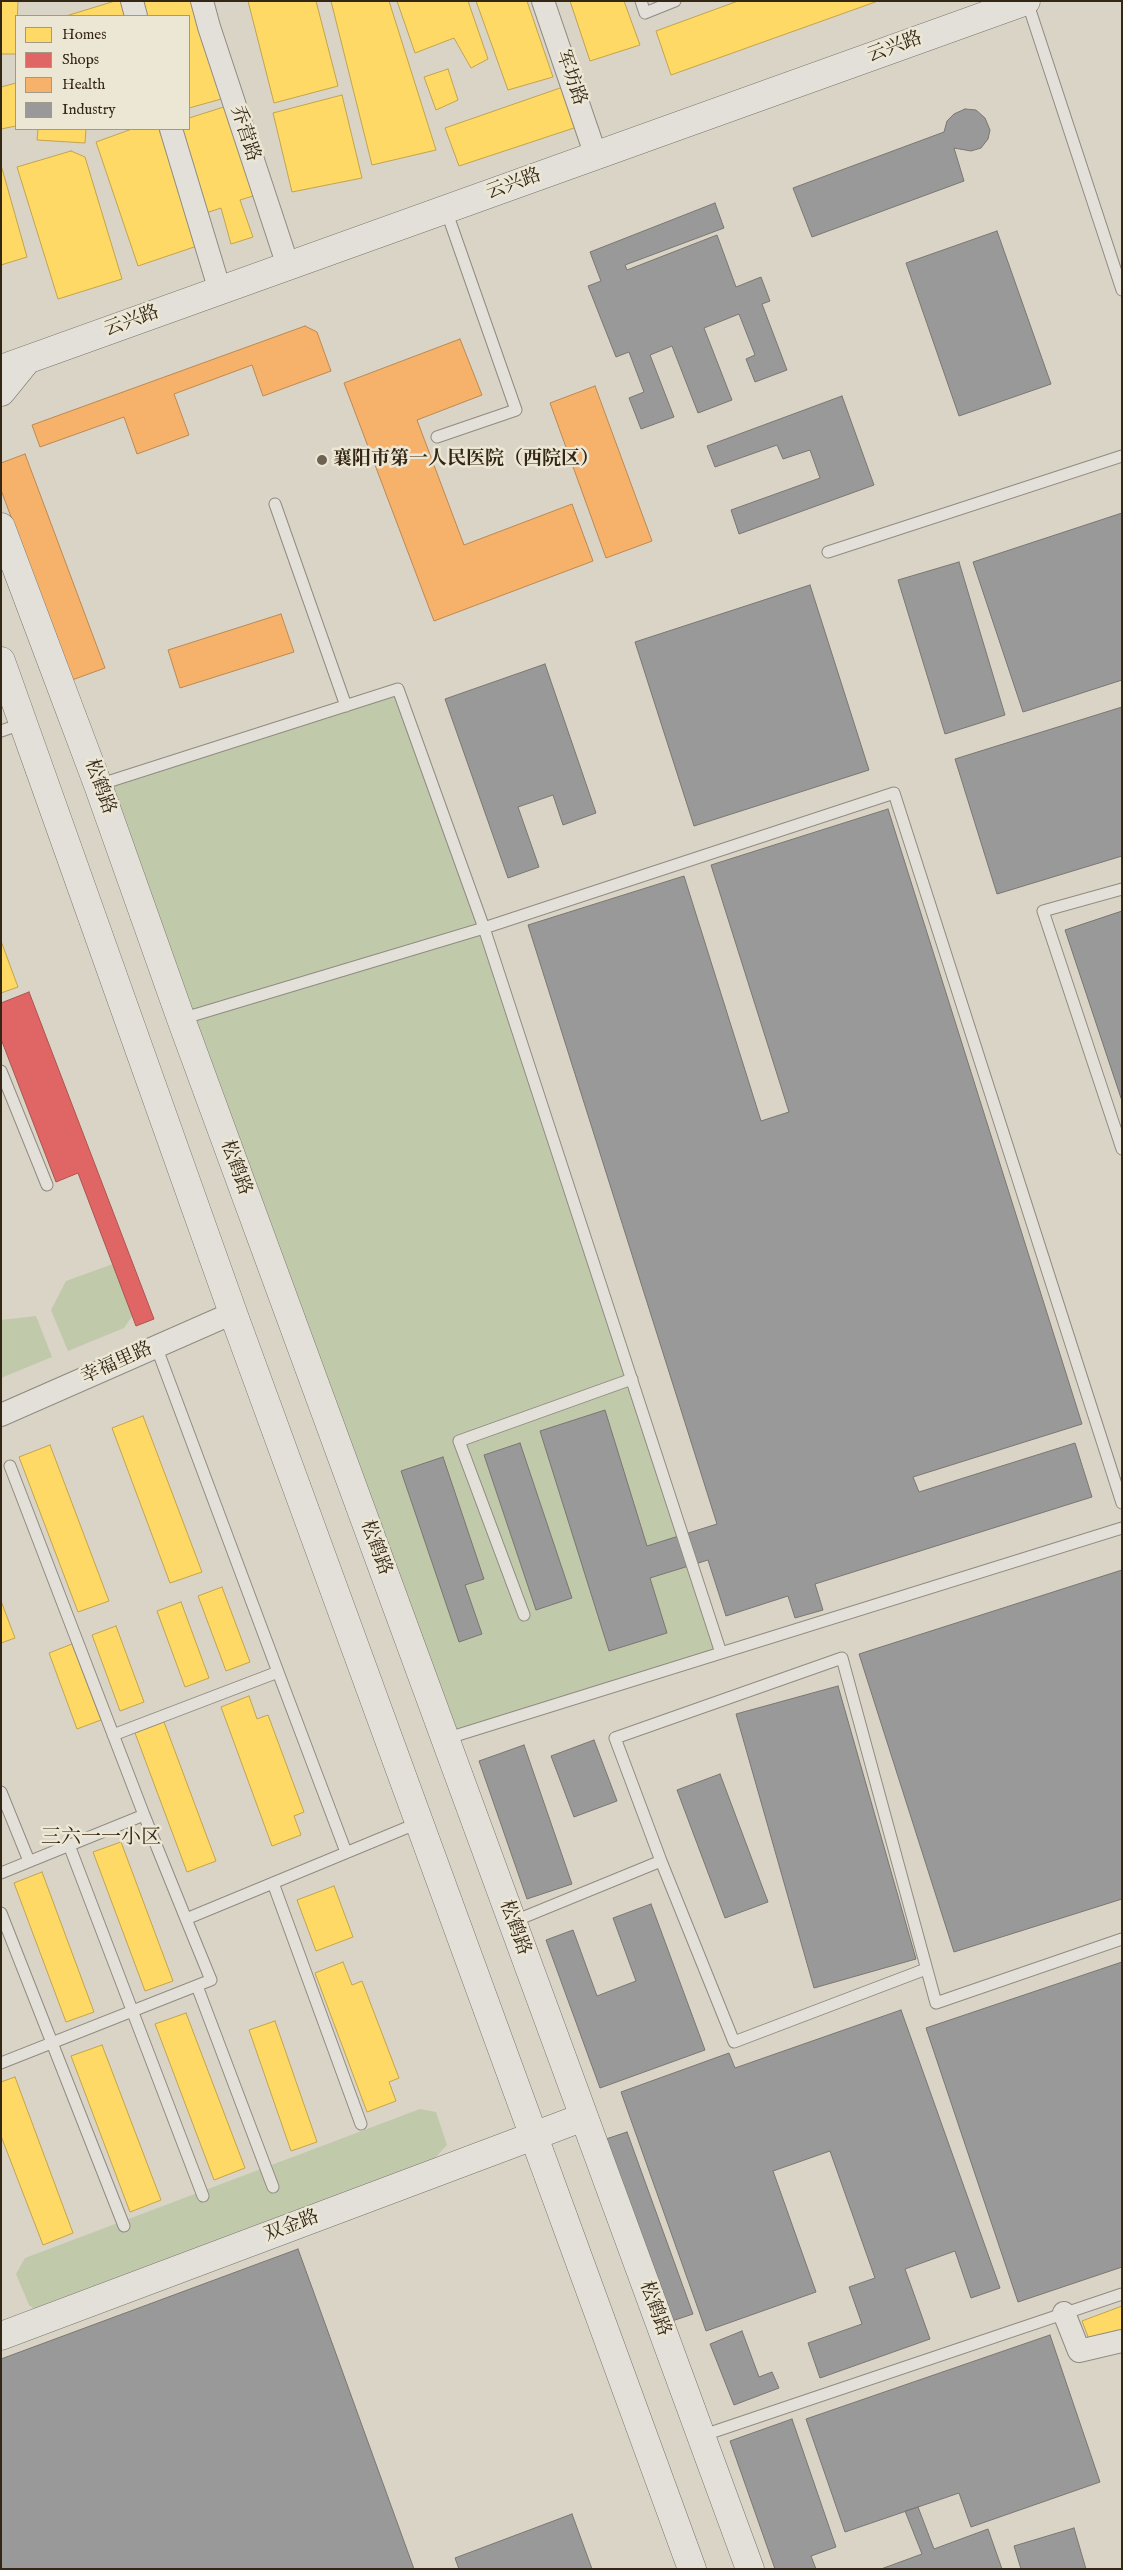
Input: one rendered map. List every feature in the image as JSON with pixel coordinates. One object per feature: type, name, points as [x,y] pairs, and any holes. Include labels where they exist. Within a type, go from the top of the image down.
[{"type":"main road","name":"云兴路","points":[[1,369],[14,358],[220,291],[1026,1]]},
{"type":"main road","points":[[1,392],[14,358]]},
{"type":"main road","name":"松鹤路","points":[[1,527],[98,785],[181,1018],[750,2569]]},
{"type":"main road","points":[[1,661],[12,727],[233,1313],[692,2569]]},
{"type":"main road","name":"双金路","points":[[1,2336],[584,2117]]},
{"type":"street","points":[[132,1],[136,15]]},
{"type":"street","name":"乔营路","points":[[202,1],[288,266]]},
{"type":"street","name":"军坊路","points":[[543,1],[596,156]]},
{"type":"street","points":[[171,130],[220,291]]},
{"type":"street","name":"幸福里路","points":[[1,1415],[233,1313]]},
{"type":"street","points":[[1064,2313],[1079,2351],[1122,2341]]},
{"type":"lane","points":[[640,1],[645,13],[676,1]]},
{"type":"lane","points":[[1026,1],[1122,290]]},
{"type":"lane","points":[[437,437],[516,410],[446,210]]},
{"type":"lane","points":[[828,552],[1122,456]]},
{"type":"lane","points":[[275,504],[346,706]]},
{"type":"lane","points":[[98,785],[398,689],[484,928],[721,1653]]},
{"type":"lane","points":[[181,1018],[484,928],[894,793],[1122,1503]]},
{"type":"lane","points":[[1122,889],[1043,911],[1122,1149]]},
{"type":"lane","points":[[1,1071],[47,1185]]},
{"type":"lane","points":[[156,1346],[346,1852]]},
{"type":"lane","points":[[524,1616],[459,1441],[632,1379]]},
{"type":"lane","points":[[1,2063],[211,1980],[144,1815],[10,1466]]},
{"type":"lane","points":[[445,1739],[1122,1528]]},
{"type":"lane","points":[[926,1969],[734,2042],[660,1861],[615,1738],[842,1658],[936,2003],[1122,1939]]},
{"type":"lane","points":[[114,1735],[278,1672]]},
{"type":"lane","points":[[1,1792],[29,1861]]},
{"type":"lane","points":[[1,1872],[144,1815]]},
{"type":"lane","points":[[186,1919],[418,1822]]},
{"type":"lane","points":[[69,1845],[203,2196]]},
{"type":"lane","points":[[512,1922],[660,1861]]},
{"type":"lane","points":[[273,1883],[361,2124]]},
{"type":"lane","points":[[1,1913],[124,2226]]},
{"type":"lane","points":[[197,1986],[273,2186]]},
{"type":"lane","points":[[700,2436],[1122,2294]]},
{"type":"green space","points":[[398,689],[721,1653],[445,1739],[98,785]]},
{"type":"green space","points":[[113,1264],[133,1315],[124,1328],[68,1351],[51,1310],[66,1281]]},
{"type":"green space","points":[[36,1316],[52,1357],[1,1378],[1,1320]]},
{"type":"green space","points":[[420,2109],[436,2112],[447,2145],[433,2160],[40,2313],[29,2305],[16,2274],[25,2258]]},
{"type":"building: Homes","points":[[1,1],[18,1],[17,15],[15,15],[15,54],[1,54]]},
{"type":"building: Homes","points":[[115,1],[124,1],[128,15],[69,15]]},
{"type":"building: Homes","points":[[141,1],[197,1],[225,98],[190,108],[190,15],[145,15]]},
{"type":"building: Homes","points":[[248,1],[316,1],[338,86],[274,103]]},
{"type":"building: Homes","points":[[331,1],[389,1],[436,150],[372,165]]},
{"type":"building: Homes","points":[[397,1],[468,1],[488,59],[471,68],[454,38],[415,53]]},
{"type":"building: Homes","points":[[476,1],[527,1],[553,77],[508,90]]},
{"type":"building: Homes","points":[[570,1],[624,1],[640,45],[590,61]]},
{"type":"building: Homes","points":[[738,1],[878,1],[671,75],[656,31]]},
{"type":"building: Homes","points":[[448,69],[458,100],[436,110],[424,77]]},
{"type":"building: Homes","points":[[15,83],[15,126],[1,129],[1,87]]},
{"type":"building: Homes","points":[[563,87],[577,127],[459,166],[445,128]]},
{"type":"building: Homes","points":[[342,95],[362,178],[292,192],[273,113]]},
{"type":"building: Homes","points":[[227,106],[253,196],[240,200],[253,237],[231,244],[221,208],[206,213],[180,130],[190,130],[190,118]]},
{"type":"building: Homes","points":[[38,130],[86,130],[85,143],[37,140]]},
{"type":"building: Homes","points":[[129,130],[159,130],[200,245],[138,266],[96,142]]},
{"type":"building: Homes","points":[[71,151],[85,157],[122,279],[58,299],[17,167]]},
{"type":"building: Homes","points":[[1,165],[27,257],[1,265]]},
{"type":"building: Homes","points":[[1,941],[18,987],[1,993]]},
{"type":"building: Homes","points":[[143,1416],[202,1572],[170,1583],[112,1428]]},
{"type":"building: Homes","points":[[50,1445],[109,1601],[78,1612],[19,1457]]},
{"type":"building: Homes","points":[[222,1587],[250,1662],[226,1671],[198,1596]]},
{"type":"building: Homes","points":[[1,1601],[15,1638],[1,1643]]},
{"type":"building: Homes","points":[[181,1602],[209,1678],[185,1687],[157,1611]]},
{"type":"building: Homes","points":[[116,1626],[144,1702],[120,1711],[92,1635]]},
{"type":"building: Homes","points":[[72,1644],[101,1720],[77,1729],[49,1653]]},
{"type":"building: Homes","points":[[249,1696],[257,1719],[268,1715],[304,1812],[294,1816],[301,1835],[272,1846],[221,1707]]},
{"type":"building: Homes","points":[[164,1722],[216,1861],[187,1872],[135,1733]]},
{"type":"building: Homes","points":[[121,1842],[173,1981],[145,1991],[93,1852]]},
{"type":"building: Homes","points":[[42,1872],[94,2012],[66,2022],[14,1883]]},
{"type":"building: Homes","points":[[334,1886],[353,1937],[316,1951],[297,1900]]},
{"type":"building: Homes","points":[[343,1962],[352,1985],[362,1981],[399,2078],[389,2082],[396,2101],[367,2112],[315,1973]]},
{"type":"building: Homes","points":[[186,2013],[245,2168],[214,2180],[155,2024]]},
{"type":"building: Homes","points":[[275,2021],[317,2142],[291,2151],[249,2030]]},
{"type":"building: Homes","points":[[102,2045],[161,2200],[130,2212],[71,2056]]},
{"type":"building: Homes","points":[[15,2077],[73,2233],[43,2245],[1,2136],[1,2082]]},
{"type":"building: Homes","points":[[1122,2306],[1122,2330],[1090,2342],[1082,2321]]},
{"type":"building: Shops","points":[[29,992],[154,1319],[136,1326],[78,1173],[56,1182],[1,1039],[1,1003]]},
{"type":"building: Health","points":[[305,326],[317,332],[331,371],[263,396],[252,365],[174,394],[189,435],[137,454],[124,417],[40,447],[32,425]]},
{"type":"building: Health","points":[[460,339],[482,395],[417,420],[464,545],[572,504],[593,561],[434,621],[344,383]]},
{"type":"building: Health","points":[[595,386],[652,541],[606,558],[550,403]]},
{"type":"building: Health","points":[[25,454],[105,668],[72,680],[1,490],[1,463]]},
{"type":"building: Health","points":[[281,614],[294,652],[180,688],[168,650]]},
{"type":"building: Industry","points":[[965,109],[976,110],[985,118],[990,130],[988,139],[981,148],[971,151],[954,148],[964,181],[812,237],[793,188],[944,132],[947,121],[954,114]]},
{"type":"building: Industry","points":[[715,203],[724,228],[625,265],[627,270],[717,235],[736,287],[761,277],[770,301],[762,304],[787,370],[755,382],[746,359],[755,355],[739,314],[704,328],[732,400],[698,413],[672,346],[650,355],[674,417],[641,429],[629,398],[644,392],[629,352],[616,357],[588,286],[601,281],[590,252]]},
{"type":"building: Industry","points":[[997,231],[1051,384],[959,416],[906,263]]},
{"type":"building: Industry","points":[[842,396],[874,485],[739,534],[731,510],[820,478],[810,450],[783,459],[777,445],[715,467],[707,446]]},
{"type":"building: Industry","points":[[1122,513],[1122,680],[1023,712],[973,562]]},
{"type":"building: Industry","points":[[959,562],[1005,715],[945,734],[898,580]]},
{"type":"building: Industry","points":[[810,585],[869,770],[694,826],[635,642]]},
{"type":"building: Industry","points":[[545,664],[596,813],[563,825],[553,795],[518,807],[539,867],[508,878],[445,699]]},
{"type":"building: Industry","points":[[1122,707],[1122,856],[997,894],[955,759]]},
{"type":"building: Industry","points":[[888,809],[1082,1424],[913,1477],[919,1492],[1075,1443],[1092,1497],[815,1584],[823,1610],[795,1618],[788,1596],[726,1616],[708,1560],[650,1578],[667,1633],[609,1651],[540,1431],[605,1410],[647,1546],[717,1524],[528,925],[684,876],[761,1121],[789,1112],[711,865]]},
{"type":"building: Industry","points":[[1122,911],[1122,1101],[1065,930]]},
{"type":"building: Industry","points":[[520,1443],[572,1598],[536,1610],[484,1455]]},
{"type":"building: Industry","points":[[443,1457],[484,1579],[465,1585],[482,1634],[459,1642],[401,1471]]},
{"type":"building: Industry","points":[[1122,1570],[1122,1899],[954,1952],[859,1654]]},
{"type":"building: Industry","points":[[838,1686],[916,1959],[814,1988],[736,1714]]},
{"type":"building: Industry","points":[[594,1740],[617,1801],[574,1817],[551,1756]]},
{"type":"building: Industry","points":[[524,1745],[572,1884],[527,1899],[479,1761]]},
{"type":"building: Industry","points":[[720,1774],[768,1902],[725,1918],[677,1790]]},
{"type":"building: Industry","points":[[651,1904],[705,2050],[600,2088],[546,1940],[573,1930],[597,1996],[636,1981],[613,1918]]},
{"type":"building: Industry","points":[[1122,1962],[1122,2267],[1018,2302],[926,2028]]},
{"type":"building: Industry","points":[[901,2010],[1000,2288],[971,2298],[955,2251],[905,2269],[930,2339],[820,2378],[808,2343],[862,2324],[849,2287],[875,2278],[830,2151],[773,2171],[816,2292],[706,2331],[621,2092],[729,2053],[735,2068]]},
{"type":"building: Industry","points":[[627,2132],[693,2314],[669,2322],[603,2140]]},
{"type":"building: Industry","points":[[298,2249],[414,2569],[1,2569],[1,2359]]},
{"type":"building: Industry","points":[[742,2331],[759,2377],[772,2372],[779,2388],[734,2405],[710,2344]]},
{"type":"building: Industry","points":[[1050,2335],[1100,2482],[971,2527],[959,2493],[845,2532],[806,2419]]},
{"type":"building: Industry","points":[[792,2419],[836,2547],[811,2556],[816,2569],[775,2569],[730,2441]]},
{"type":"building: Industry","points":[[918,2507],[934,2549],[988,2529],[1002,2569],[881,2569],[922,2554],[905,2511]]},
{"type":"building: Industry","points":[[572,2514],[592,2569],[459,2569],[455,2558]]},
{"type":"building: Industry","points":[[1074,2528],[1086,2569],[1021,2569],[1014,2546]]},
{"type":"place","name":"襄阳市第一人民医院（西院区）","points":[[322,460]]},
{"type":"district","name":"三六一一小区","points":[[101,1839]]}]
